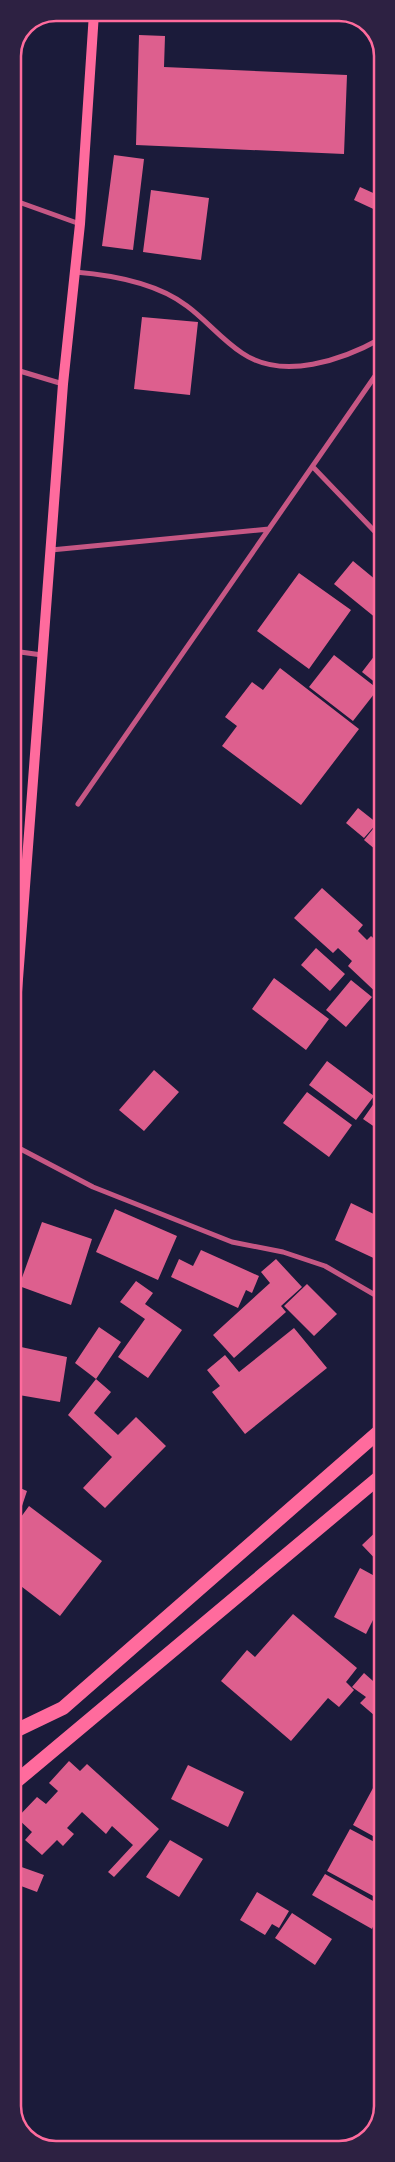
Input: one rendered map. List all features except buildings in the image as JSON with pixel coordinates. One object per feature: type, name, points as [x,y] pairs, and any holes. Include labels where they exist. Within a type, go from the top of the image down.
[{"type":"highway","points":[[22,1728],[62,1708],[374,1436]]},
{"type":"highway","points":[[22,1777],[374,1482]]},
{"type":"main road","points":[[21,932],[64,384],[80,224],[93,21]]},
{"type":"street","points":[[21,203],[80,224]]},
{"type":"street","points":[[75,272],[107,275],[157,290],[186,305],[222,338],[244,354],[266,364],[299,367],[345,355],[373,342]]},
{"type":"street","points":[[21,371],[64,384]]},
{"type":"street","points":[[78,804],[373,379]]},
{"type":"street","points":[[313,467],[373,529]]},
{"type":"street","points":[[51,550],[269,529]]},
{"type":"street","points":[[21,652],[42,655]]},
{"type":"street","points":[[22,1149],[93,1187],[232,1242],[282,1252],[325,1266],[374,1294]]}]
